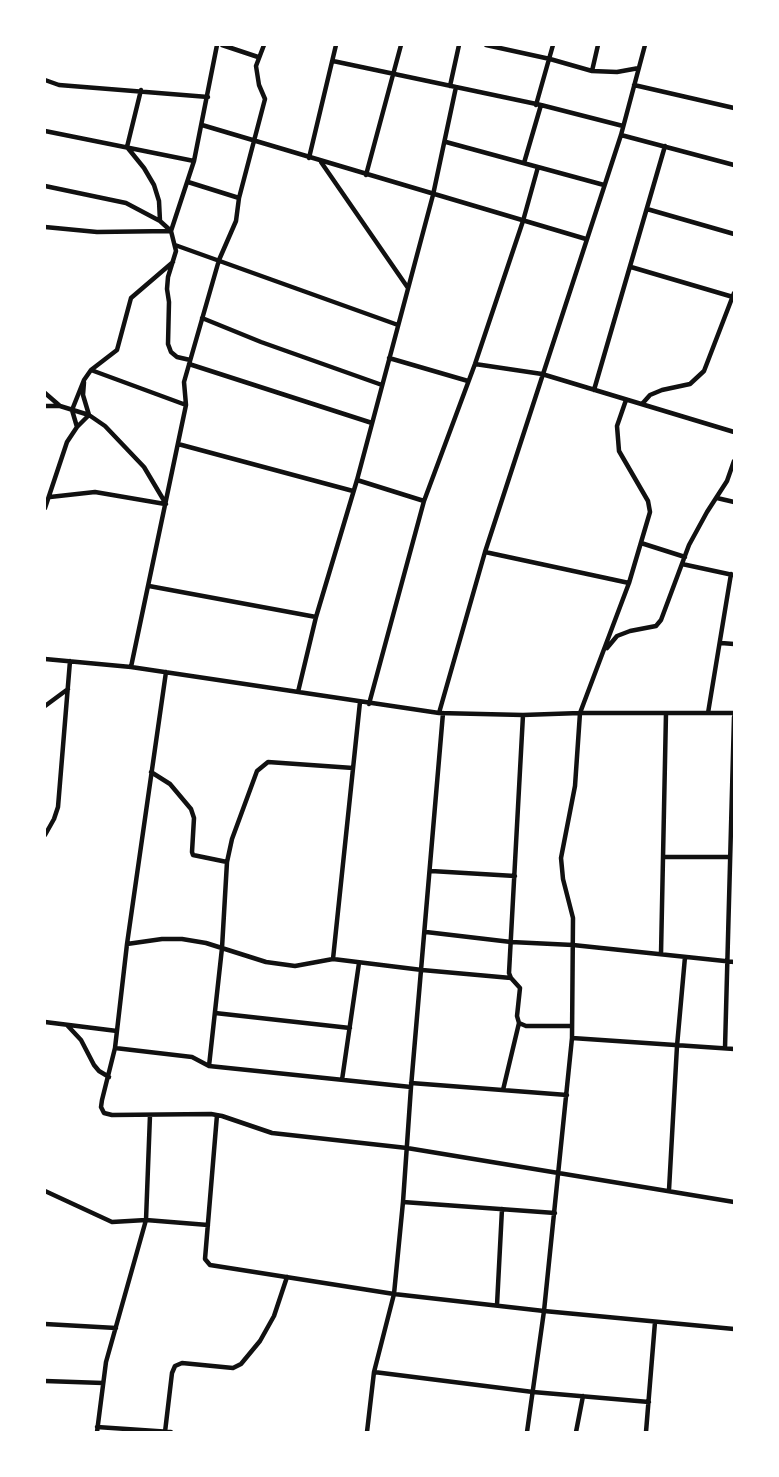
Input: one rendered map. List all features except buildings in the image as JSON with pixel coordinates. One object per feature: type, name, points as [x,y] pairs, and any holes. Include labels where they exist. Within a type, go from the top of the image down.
[{"type":"street","points":[[217,45],[194,161],[171,231],[176,251],[167,289],[170,309],[168,344],[171,352],[190,362],[372,423]]},
{"type":"street","points":[[222,45],[258,57]]},
{"type":"street","points":[[132,667],[186,405],[184,382],[219,260],[236,221],[239,198],[256,141],[265,99],[259,85],[256,66],[264,45]]},
{"type":"street","points":[[309,158],[336,45]]},
{"type":"street","points":[[366,175],[401,45]]},
{"type":"street","points":[[298,692],[316,617],[357,480],[433,195],[446,142],[459,45]]},
{"type":"street","points":[[486,45],[592,71],[617,72],[639,68]]},
{"type":"street","points":[[524,164],[553,45]]},
{"type":"street","points":[[592,71],[598,45]]},
{"type":"street","points":[[367,1432],[374,1372],[394,1294],[404,1202],[411,1085],[426,932],[441,713],[485,552],[621,135],[645,45]]},
{"type":"street","points":[[333,61],[538,105],[623,126]]},
{"type":"street","points":[[45,80],[59,85],[208,97]]},
{"type":"street","points":[[634,85],[734,108]]},
{"type":"street","points":[[127,147],[141,90]]},
{"type":"street","points":[[202,125],[586,239]]},
{"type":"street","points":[[45,131],[194,161]]},
{"type":"street","points":[[621,135],[734,165]]},
{"type":"street","points":[[446,142],[604,185]]},
{"type":"street","points":[[594,390],[665,146]]},
{"type":"street","points":[[127,147],[154,185],[159,201],[160,221]]},
{"type":"street","points":[[321,162],[408,288]]},
{"type":"street","points":[[369,704],[424,501],[475,364],[523,221],[538,167]]},
{"type":"street","points":[[188,183],[239,198]]},
{"type":"street","points":[[45,186],[126,203],[160,221],[171,231]]},
{"type":"street","points":[[647,209],[734,234]]},
{"type":"street","points":[[45,227],[97,232],[171,231]]},
{"type":"street","points":[[174,244],[398,325]]},
{"type":"street","points":[[77,428],[72,410],[84,380],[92,370],[117,350],[131,298],[173,262]]},
{"type":"street","points":[[630,267],[733,295],[704,371],[698,379],[690,384],[650,395],[642,405]]},
{"type":"street","points":[[202,318],[261,342],[382,385]]},
{"type":"street","points":[[389,358],[468,381]]},
{"type":"street","points":[[475,364],[542,374],[734,432]]},
{"type":"street","points":[[92,370],[186,405]]},
{"type":"street","points":[[84,380],[83,395],[89,415]]},
{"type":"street","points":[[45,393],[60,406]]},
{"type":"street","points":[[527,1432],[544,1311],[572,1038],[573,918],[563,879],[561,858],[575,786],[580,713],[629,582],[649,521],[650,507],[619,451],[617,426],[626,400]]},
{"type":"street","points":[[45,406],[60,406],[89,415],[105,426],[144,467],[165,504]]},
{"type":"street","points":[[45,508],[67,442],[89,415]]},
{"type":"street","points":[[178,444],[353,491]]},
{"type":"street","points":[[603,652],[617,636],[656,626],[661,620],[685,557],[707,512],[727,481],[734,461]]},
{"type":"street","points":[[357,480],[424,501]]},
{"type":"street","points":[[50,497],[95,492],[165,504]]},
{"type":"street","points":[[717,498],[734,502]]},
{"type":"street","points":[[641,543],[685,557]]},
{"type":"street","points":[[485,552],[629,582]]},
{"type":"street","points":[[682,564],[733,575],[708,713]]},
{"type":"street","points":[[148,585],[316,617]]},
{"type":"street","points":[[721,643],[734,644]]},
{"type":"street","points":[[45,659],[132,667],[441,713],[523,716],[580,713],[708,713],[734,716],[725,1048]]},
{"type":"street","points":[[45,835],[58,807],[70,661]]},
{"type":"street","points":[[166,672],[127,944],[115,1048],[101,1107],[104,1113],[112,1115],[217,1115],[272,1133],[407,1148],[734,1202]]},
{"type":"street","points":[[45,706],[68,689]]},
{"type":"street","points":[[333,959],[360,702]]},
{"type":"street","points":[[661,954],[666,713]]},
{"type":"street","points":[[503,1090],[519,1023],[517,1016],[520,988],[509,973],[523,716]]},
{"type":"street","points":[[209,1066],[222,948],[227,862],[232,838],[257,771],[268,762],[353,768]]},
{"type":"street","points":[[151,772],[170,784],[191,809],[194,819],[193,855],[227,862]]},
{"type":"street","points":[[664,857],[730,857]]},
{"type":"street","points":[[430,871],[515,876]]},
{"type":"street","points":[[426,932],[734,962]]},
{"type":"street","points":[[127,944],[162,939],[182,939],[222,948],[248,958],[295,966],[333,959],[511,978]]},
{"type":"street","points":[[669,1190],[677,1046],[685,957]]},
{"type":"street","points":[[342,1080],[359,963]]},
{"type":"street","points":[[215,1013],[350,1028]]},
{"type":"street","points":[[45,1022],[117,1031]]},
{"type":"street","points":[[519,1023],[526,1026],[572,1026]]},
{"type":"street","points":[[67,1024],[81,1040],[94,1065],[108,1077]]},
{"type":"street","points":[[572,1038],[734,1049]]},
{"type":"street","points":[[115,1048],[192,1057],[209,1066],[342,1080],[567,1095]]},
{"type":"street","points":[[150,1114],[146,1220],[106,1362],[97,1429],[171,1432]]},
{"type":"street","points":[[217,1115],[205,1259],[210,1265],[394,1294],[734,1329]]},
{"type":"street","points":[[45,1191],[112,1222],[146,1220],[208,1225]]},
{"type":"street","points":[[404,1202],[555,1213]]},
{"type":"street","points":[[497,1305],[502,1209]]},
{"type":"street","points":[[165,1432],[172,1373],[175,1366],[182,1363],[233,1368],[241,1364],[260,1341],[274,1316],[287,1277]]},
{"type":"street","points":[[646,1432],[655,1322]]},
{"type":"street","points":[[45,1324],[116,1328]]},
{"type":"street","points":[[374,1372],[533,1392],[649,1402]]},
{"type":"street","points":[[45,1381],[103,1383]]},
{"type":"street","points":[[576,1432],[583,1396]]}]
